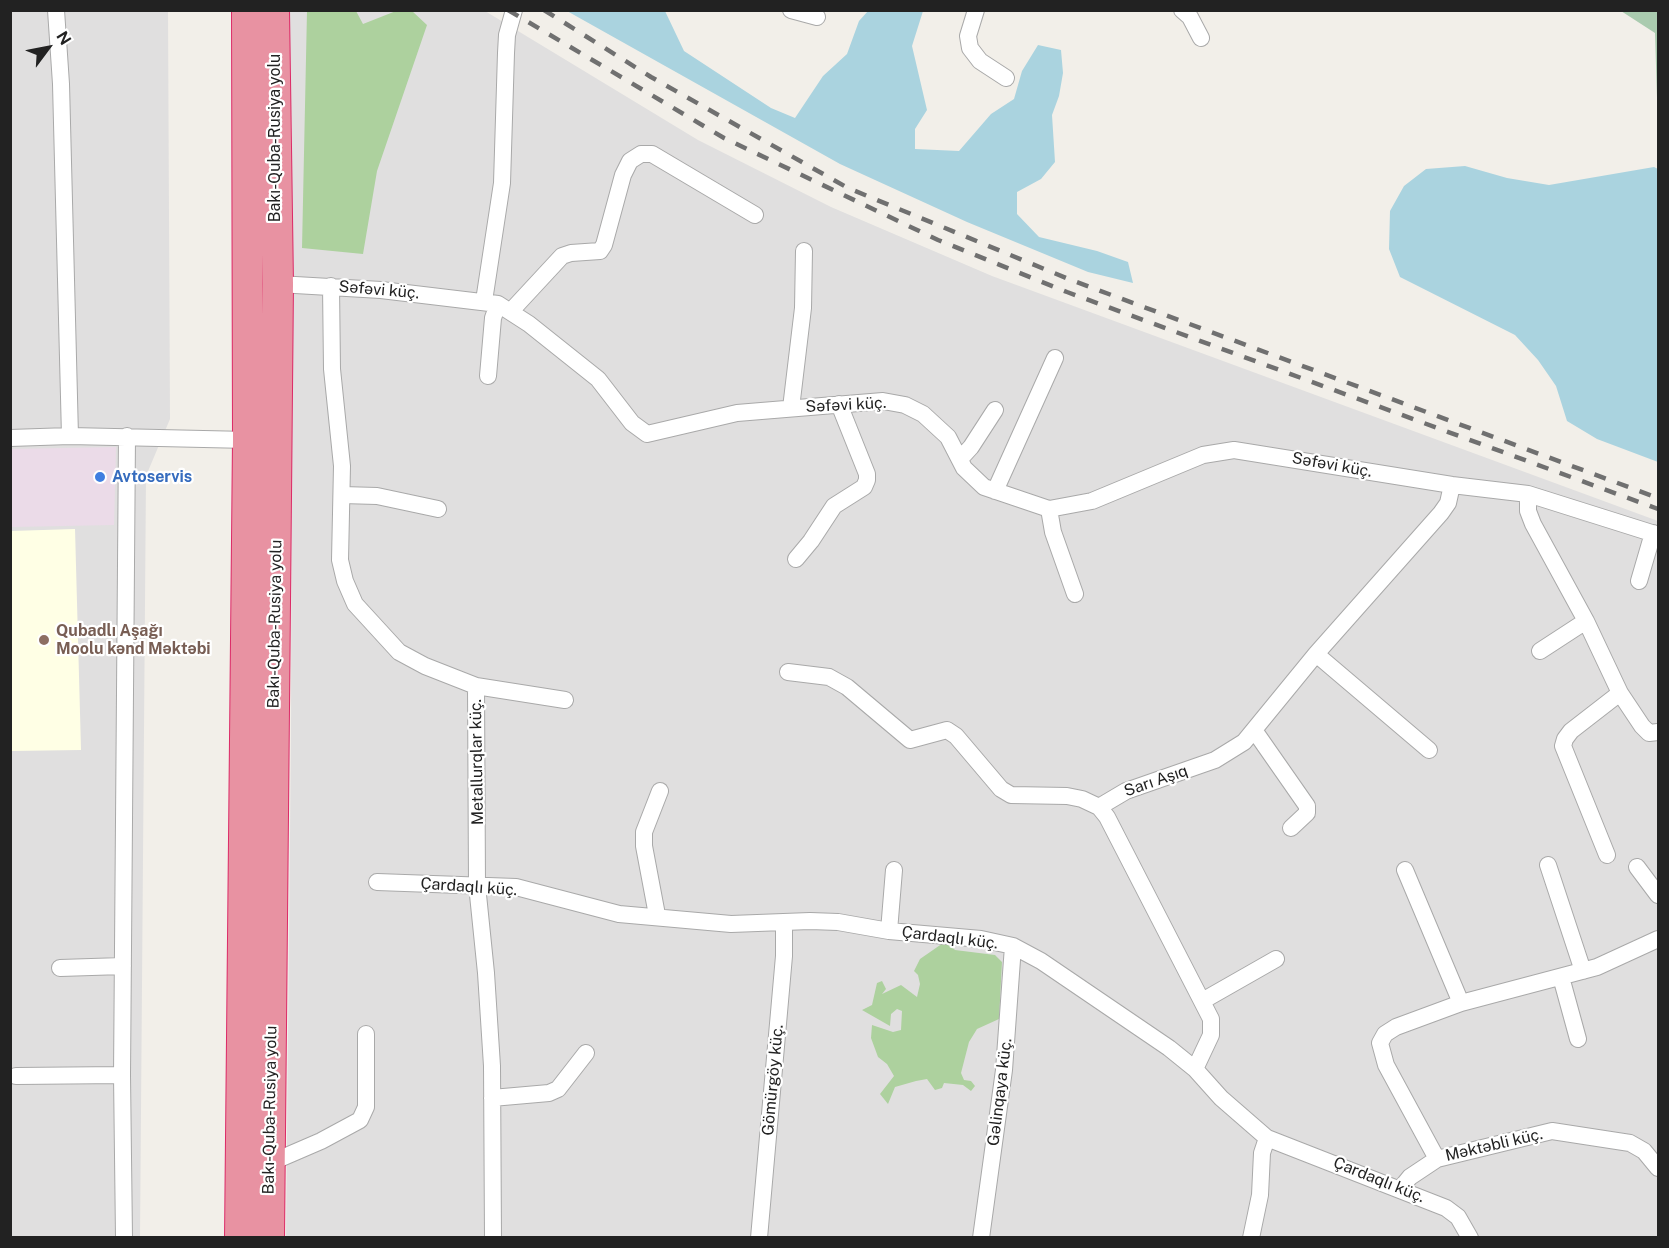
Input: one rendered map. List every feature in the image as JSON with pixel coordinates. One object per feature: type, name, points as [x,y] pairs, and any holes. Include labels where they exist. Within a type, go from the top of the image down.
[{"type":"highway","name":"Bakı-Quba-Rusiya yolu","points":[[240,1238],[248,440],[248,10]]},
{"type":"highway","name":"Bakı-Quba-Rusiya yolu","points":[[269,1238],[278,284],[274,10]]},
{"type":"street","points":[[56,10],[61,84],[70,436]]},
{"type":"street","points":[[488,376],[492,318],[498,305],[506,44],[514,10]]},
{"type":"street","points":[[791,10],[816,17]]},
{"type":"street","points":[[976,10],[968,36],[970,48],[980,61],[1006,78]]},
{"type":"street","points":[[1182,10],[1191,17],[1201,38]]},
{"type":"street","points":[[498,305],[562,256],[572,252],[600,251],[604,245],[623,175],[630,161],[641,154],[652,154],[756,215]]},
{"type":"street","points":[[791,408],[803,308],[804,251]]},
{"type":"street","name":"Səfəvi küç.","points":[[278,284],[331,286],[498,305],[598,379],[632,423],[648,434],[713,417],[791,408],[883,400],[905,405],[923,414],[948,437],[972,478],[995,491],[1049,509],[1092,501],[1203,455],[1234,450],[1452,485],[1528,494],[1656,534]]},
{"type":"street","name":"Metallurqlar küç.","points":[[331,286],[332,369],[341,439],[340,560],[355,604],[399,652],[424,666],[476,686],[477,885],[486,974],[492,1098],[493,1238]]},
{"type":"street","points":[[995,491],[1055,358]]},
{"type":"street","points":[[796,558],[811,541],[834,506],[864,487],[867,480],[867,474],[839,404]]},
{"type":"street","points":[[960,459],[971,447],[995,410]]},
{"type":"street","points":[[124,1238],[123,966],[127,436]]},
{"type":"street","points":[[10,438],[127,436],[248,440]]},
{"type":"street","name":"Sarı Aşıq","points":[[1099,807],[1126,791],[1215,760],[1244,742],[1316,654],[1441,513],[1448,503],[1452,485]]},
{"type":"street","points":[[1528,494],[1528,511],[1533,524],[1586,621],[1620,693],[1642,726],[1649,733],[1659,732]]},
{"type":"street","points":[[342,495],[377,496],[438,509]]},
{"type":"street","points":[[1049,509],[1053,532],[1075,594]]},
{"type":"street","points":[[1639,581],[1656,534]]},
{"type":"street","points":[[1540,651],[1586,621]]},
{"type":"street","points":[[1316,654],[1429,750]]},
{"type":"street","points":[[788,672],[830,677],[847,687],[910,740],[947,730],[956,736],[1001,789],[1011,795],[1067,796],[1082,799],[1099,807],[1107,817],[1204,1000],[1211,1019],[1211,1035],[1196,1069]]},
{"type":"street","points":[[476,686],[565,700]]},
{"type":"street","points":[[1607,855],[1563,746],[1571,731],[1620,693]]},
{"type":"street","points":[[1254,730],[1307,806],[1307,813],[1291,828]]},
{"type":"street","points":[[657,915],[644,846],[644,832],[660,791]]},
{"type":"street","points":[[1548,865],[1583,971]]},
{"type":"street","points":[[1637,867],[1659,895]]},
{"type":"street","points":[[889,931],[894,870]]},
{"type":"street","points":[[1405,870],[1461,1003]]},
{"type":"street","name":"Çardaqlı küç.","points":[[377,882],[516,887],[619,914],[657,915],[731,924],[838,922],[889,931],[981,939],[1013,946],[1041,961],[1196,1069],[1221,1098],[1267,1138],[1401,1188],[1446,1208],[1458,1218],[1470,1238]]},
{"type":"street","name":"Gömürgöy küç.","points":[[759,1238],[784,956],[784,922]]},
{"type":"street","points":[[1437,1159],[1386,1065],[1380,1043],[1385,1034],[1396,1027],[1461,1003],[1617,960],[1659,939]]},
{"type":"street","name":"Gəlinqaya küç.","points":[[981,1238],[1005,1059],[1013,946]]},
{"type":"street","points":[[1204,1000],[1276,959]]},
{"type":"street","points":[[60,968],[123,966]]},
{"type":"street","points":[[1561,977],[1578,1040]]},
{"type":"street","points":[[270,1163],[321,1141],[360,1120],[366,1107],[366,1034]]},
{"type":"street","points":[[492,1098],[549,1093],[566,1081],[586,1053]]},
{"type":"street","points":[[16,1076],[123,1075]]},
{"type":"street","name":"Məktəbli küç.","points":[[1401,1188],[1410,1177],[1437,1159],[1552,1131],[1630,1143],[1644,1151],[1659,1168]]},
{"type":"street","points":[[1251,1238],[1260,1195],[1262,1153],[1267,1138]]},
{"type":"shaded area","points":[[10,11],[168,11],[170,419],[146,476],[140,1237],[11,1237]]},
{"type":"shaded area","points":[[289,11],[485,11],[698,140],[831,207],[992,276],[1658,521],[1658,1237],[286,1238],[291,734],[292,155]]},
{"type":"shaded area","points":[[1621,11],[1658,11],[1658,130],[1655,33]]},
{"type":"shaded area","points":[[116,447],[114,525],[11,527],[11,449]]},
{"type":"shaded area","name":"Qubadlı Aşağı Moolu kənd Məktəbi","points":[[75,529],[81,750],[11,751],[11,531]]},
{"type":"green space","points":[[307,11],[356,11],[363,24],[396,11],[412,11],[427,25],[377,171],[363,254],[302,248]]},
{"type":"green space","points":[[946,941],[955,950],[995,955],[1002,962],[999,1019],[977,1029],[969,1042],[961,1073],[964,1080],[971,1081],[975,1086],[971,1091],[963,1085],[944,1083],[942,1088],[935,1090],[927,1079],[895,1087],[888,1104],[880,1094],[894,1076],[887,1064],[878,1057],[871,1038],[872,1025],[893,1032],[901,1030],[902,1011],[897,1009],[891,1014],[890,1026],[862,1010],[872,1005],[877,983],[882,981],[886,989],[882,994],[901,985],[917,997],[920,984],[918,975],[914,971],[920,959]]},
{"type":"water","points":[[567,11],[665,11],[684,51],[771,108],[795,118],[823,76],[847,54],[859,21],[868,11],[923,11],[912,46],[927,110],[915,129],[915,149],[959,151],[991,114],[1014,99],[1022,71],[1038,45],[1061,50],[1063,73],[1059,96],[1052,115],[1055,162],[1041,179],[1017,192],[1017,214],[1039,237],[1097,251],[1128,262],[1133,283],[1088,272],[967,222],[840,164]]},
{"type":"water","points":[[1465,166],[1507,178],[1549,185],[1654,167],[1658,169],[1658,462],[1597,439],[1567,421],[1556,386],[1538,360],[1515,335],[1400,277],[1389,249],[1390,211],[1404,186],[1426,169]]},
{"type":"railway","points":[[508,10],[724,138],[938,240],[1067,292],[1658,509]]},
{"type":"railway","points":[[544,10],[651,77],[848,188],[1071,280],[1658,498]]},
{"type":"place","name":"Avtoservis","points":[[100,477]]},
{"type":"place","name":"Qubadlı Aşağı Moolu kənd Məktəbi","points":[[44,640]]}]
